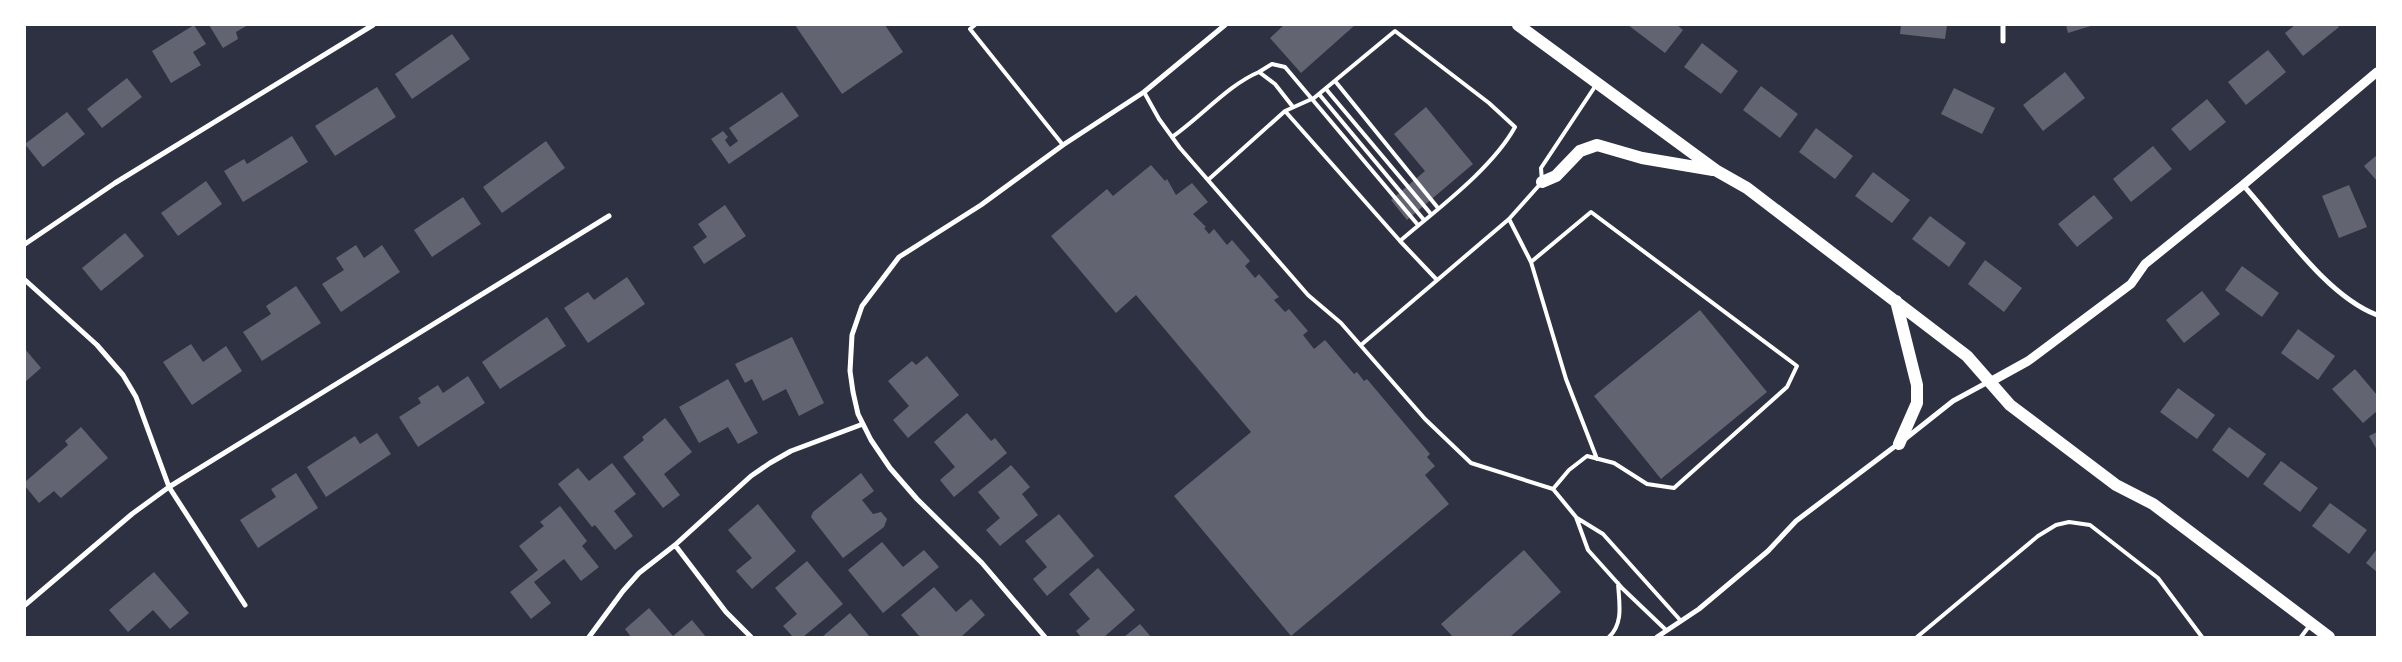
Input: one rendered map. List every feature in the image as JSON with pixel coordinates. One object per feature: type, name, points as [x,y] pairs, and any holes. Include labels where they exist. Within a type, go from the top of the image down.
[{"type":"main road","points":[[1518,25],[1717,171],[1746,188],[1896,301],[1967,356],[2010,405],[2116,486],[2153,504],[2329,637]]},
{"type":"main road","points":[[1542,182],[1556,176],[1580,151],[1596,145],[1642,158],[1717,171]]},
{"type":"main road","points":[[1896,301],[1917,384],[1917,403],[1899,444]]},
{"type":"street","points":[[25,244],[115,183],[373,25]]},
{"type":"street","points":[[1045,637],[982,563],[912,493],[885,461],[863,424],[856,407],[850,372],[852,335],[862,306],[899,257],[981,205],[1063,145],[1144,92],[1225,25]]},
{"type":"street","points":[[2003,25],[2003,41]]},
{"type":"street","points":[[1657,637],[1699,609],[1768,551],[1796,521],[1953,401],[2028,361],[2131,284],[2145,264],[2243,185],[2377,72]]},
{"type":"street","points":[[2243,185],[2319,274],[2342,296],[2363,310],[2377,316]]},
{"type":"street","points":[[25,605],[132,514],[169,487],[609,216]]},
{"type":"street","points":[[25,280],[97,344],[123,375],[136,397],[169,487],[244,605]]},
{"type":"street","points":[[589,637],[623,591],[639,573],[675,544],[744,482],[770,463],[791,451],[863,424]]},
{"type":"street","points":[[675,544],[726,612],[751,637]]},
{"type":"lane","points":[[966,25],[1063,145]]},
{"type":"lane","points":[[970,29],[975,25]]},
{"type":"lane","points":[[1208,180],[1285,111],[1320,94],[1396,31],[1489,104],[1515,127],[1507,142],[1484,167],[1400,242]]},
{"type":"lane","points":[[1172,137],[1196,120],[1235,85],[1272,64],[1285,66],[1314,98],[1418,225]]},
{"type":"lane","points":[[1259,72],[1275,84],[1293,107]]},
{"type":"lane","points":[[1335,81],[1438,208]]},
{"type":"lane","points":[[1361,345],[1509,219],[1542,182],[1541,168],[1597,84]]},
{"type":"lane","points":[[1326,89],[1431,214]]},
{"type":"lane","points":[[1144,92],[1159,119],[1172,137],[1208,180],[1308,295],[1341,323],[1425,418],[1471,463],[1553,489],[1576,517],[1604,534],[1682,620]]},
{"type":"lane","points":[[1320,94],[1424,220]]},
{"type":"lane","points":[[1285,111],[1400,242],[1437,280]]},
{"type":"lane","points":[[1531,262],[1591,212],[1797,366],[1795,375],[1787,387],[1674,488],[1647,484],[1614,463],[1586,456],[1568,470],[1553,489]]},
{"type":"lane","points":[[1509,219],[1531,262],[1566,379],[1597,459]]},
{"type":"lane","points":[[1576,517],[1588,550],[1618,583],[1666,630]]},
{"type":"lane","points":[[1917,637],[2038,536],[2056,525],[2069,522],[2090,525],[2158,578],[2202,637]]},
{"type":"lane","points":[[1609,637],[1616,630],[1620,612],[1618,583]]},
{"type":"lane","points":[[2301,637],[2311,623]]},
{"type":"building","points":[[194,25],[206,44],[193,52],[201,65],[171,83],[152,51]]},
{"type":"building","points":[[209,25],[248,25],[236,32],[238,39],[223,48]]},
{"type":"building","points":[[795,25],[885,25],[903,52],[842,94]]},
{"type":"building","points":[[1284,25],[1355,25],[1301,73],[1270,38]]},
{"type":"building","points":[[1628,25],[1677,25],[1683,30],[1665,53]]},
{"type":"building","points":[[1901,25],[1947,25],[1945,39],[1900,34]]},
{"type":"building","points":[[2066,25],[2094,25],[2068,33]]},
{"type":"building","points":[[2295,25],[2337,25],[2339,27],[2303,56],[2285,33]]},
{"type":"building","points":[[452,34],[470,59],[412,99],[395,74]]},
{"type":"building","points":[[1702,43],[1738,71],[1721,94],[1684,67]]},
{"type":"building","points":[[2268,50],[2286,72],[2246,105],[2228,82]]},
{"type":"building","points":[[2065,72],[2085,98],[2043,131],[2023,105]]},
{"type":"building","points":[[127,78],[142,97],[102,128],[87,109]]},
{"type":"building","points":[[1761,86],[1798,114],[1780,138],[1743,110]]},
{"type":"building","points":[[377,87],[396,117],[335,156],[315,126]]},
{"type":"building","points":[[1954,88],[1995,108],[1982,134],[1941,114]]},
{"type":"building","points":[[782,92],[799,116],[729,164],[711,139],[723,131],[728,137],[725,140],[730,147],[738,141],[729,128]]},
{"type":"building","points":[[2207,99],[2226,122],[2190,151],[2171,129]]},
{"type":"building","points":[[1426,107],[1473,164],[1407,220],[1391,200],[1425,171],[1394,134]]},
{"type":"building","points":[[67,112],[85,134],[43,167],[25,144]]},
{"type":"building","points":[[1816,128],[1853,156],[1835,179],[1799,152]]},
{"type":"building","points":[[292,136],[308,162],[243,202],[224,171],[244,159],[247,164]]},
{"type":"building","points":[[546,141],[565,168],[502,213],[483,187]]},
{"type":"building","points":[[2153,146],[2172,169],[2131,202],[2113,179]]},
{"type":"building","points":[[2377,155],[2377,181],[2364,166]]},
{"type":"building","points":[[1151,165],[1165,181],[1167,179],[1176,195],[1192,183],[1208,202],[1193,214],[1206,227],[1204,228],[1209,234],[1214,229],[1227,245],[1232,240],[1250,261],[1245,266],[1255,278],[1259,274],[1279,297],[1274,300],[1285,312],[1289,309],[1308,331],[1303,335],[1314,349],[1325,340],[1354,374],[1357,372],[1364,381],[1367,379],[1430,454],[1427,457],[1435,466],[1425,475],[1449,504],[1291,636],[1174,496],[1251,432],[1136,295],[1116,313],[1051,236],[1107,189],[1113,196]]},
{"type":"building","points":[[1873,172],[1910,200],[1892,223],[1855,196]]},
{"type":"building","points":[[206,181],[222,204],[178,236],[161,213]]},
{"type":"building","points":[[2349,185],[2367,227],[2339,238],[2322,196]]},
{"type":"building","points":[[2094,195],[2113,218],[2077,247],[2058,224]]},
{"type":"building","points":[[463,197],[481,224],[432,257],[414,230]]},
{"type":"building","points":[[725,205],[746,236],[704,264],[693,247],[707,237],[698,224]]},
{"type":"building","points":[[1930,216],[1966,243],[1949,267],[1912,239]]},
{"type":"building","points":[[125,233],[144,256],[101,291],[82,268]]},
{"type":"building","points":[[356,245],[364,258],[382,245],[400,272],[341,312],[322,284],[344,270],[336,258]]},
{"type":"building","points":[[1985,260],[2022,288],[2004,312],[1968,284]]},
{"type":"building","points":[[2242,266],[2279,293],[2262,317],[2225,290]]},
{"type":"building","points":[[627,277],[645,304],[588,343],[564,308],[588,292],[594,300]]},
{"type":"building","points":[[296,286],[321,323],[262,361],[243,332],[271,314],[266,306]]},
{"type":"building","points":[[2202,291],[2220,314],[2184,343],[2166,320]]},
{"type":"building","points":[[1700,310],[1767,392],[1661,479],[1594,396]]},
{"type":"building","points":[[547,317],[566,346],[500,389],[482,362]]},
{"type":"building","points":[[2298,329],[2335,356],[2318,380],[2281,353]]},
{"type":"building","points":[[792,337],[824,403],[799,416],[786,389],[763,401],[752,379],[745,383],[735,364]]},
{"type":"building","points":[[191,344],[203,362],[226,346],[242,371],[192,405],[163,362]]},
{"type":"building","points":[[25,349],[41,368],[25,382]]},
{"type":"building","points":[[927,356],[959,395],[908,438],[893,420],[909,406],[888,381],[912,361],[916,365]]},
{"type":"building","points":[[2355,369],[2377,395],[2377,411],[2363,423],[2332,389]]},
{"type":"building","points":[[468,376],[485,403],[418,447],[399,417],[421,403],[418,398],[438,385],[443,393]]},
{"type":"building","points":[[728,379],[758,433],[738,444],[728,427],[699,443],[679,407]]},
{"type":"building","points":[[2178,388],[2215,415],[2197,439],[2160,412]]},
{"type":"building","points":[[967,413],[991,441],[995,438],[1007,453],[954,497],[940,480],[955,467],[934,442]]},
{"type":"building","points":[[665,418],[692,452],[664,474],[680,495],[663,508],[623,457],[644,440],[642,437]]},
{"type":"building","points":[[81,427],[108,458],[61,498],[54,491],[39,503],[25,486],[25,482],[68,445],[65,441]]},
{"type":"building","points":[[2229,427],[2266,454],[2248,478],[2212,450]]},
{"type":"building","points":[[2377,432],[2377,450],[2369,436]]},
{"type":"building","points":[[377,433],[391,454],[326,497],[307,467],[355,436],[360,444]]},
{"type":"building","points":[[2281,461],[2318,488],[2300,512],[2263,484]]},
{"type":"building","points":[[612,463],[636,494],[614,511],[633,536],[615,550],[595,525],[592,527],[558,484],[578,468],[589,481]]},
{"type":"building","points":[[1011,465],[1030,487],[1022,494],[1038,515],[1000,546],[986,530],[1000,518],[978,492]]},
{"type":"building","points":[[296,473],[318,508],[258,548],[240,520],[276,497],[271,489]]},
{"type":"building","points":[[861,473],[874,491],[862,500],[873,514],[881,512],[887,519],[884,527],[843,558],[811,517],[813,512]]},
{"type":"building","points":[[2330,503],[2367,530],[2349,554],[2312,526]]},
{"type":"building","points":[[758,504],[796,551],[752,589],[736,571],[752,558],[728,530]]},
{"type":"building","points":[[560,506],[587,541],[582,546],[599,567],[581,581],[564,559],[534,582],[551,603],[531,619],[510,592],[538,570],[519,546],[544,526],[540,522]]},
{"type":"building","points":[[1059,514],[1094,556],[1047,596],[1033,579],[1047,567],[1025,541]]},
{"type":"building","points":[[882,542],[903,567],[924,550],[939,567],[883,613],[848,570]]},
{"type":"building","points":[[2377,549],[2377,572],[2366,563]]},
{"type":"building","points":[[1524,550],[1561,592],[1510,637],[1453,637],[1441,624]]},
{"type":"building","points":[[807,561],[843,604],[803,637],[793,637],[783,626],[797,614],[775,588]]},
{"type":"building","points":[[1098,568],[1135,610],[1104,637],[1081,637],[1076,631],[1090,619],[1069,594]]},
{"type":"building","points":[[154,572],[189,613],[170,629],[153,610],[128,632],[109,610]]},
{"type":"building","points":[[934,587],[956,612],[971,599],[985,615],[961,637],[920,637],[901,615]]},
{"type":"building","points":[[649,608],[673,636],[692,620],[706,637],[631,637],[625,629]]},
{"type":"building","points":[[850,613],[870,637],[822,637]]},
{"type":"building","points":[[1140,624],[1151,637],[1124,637]]}]
